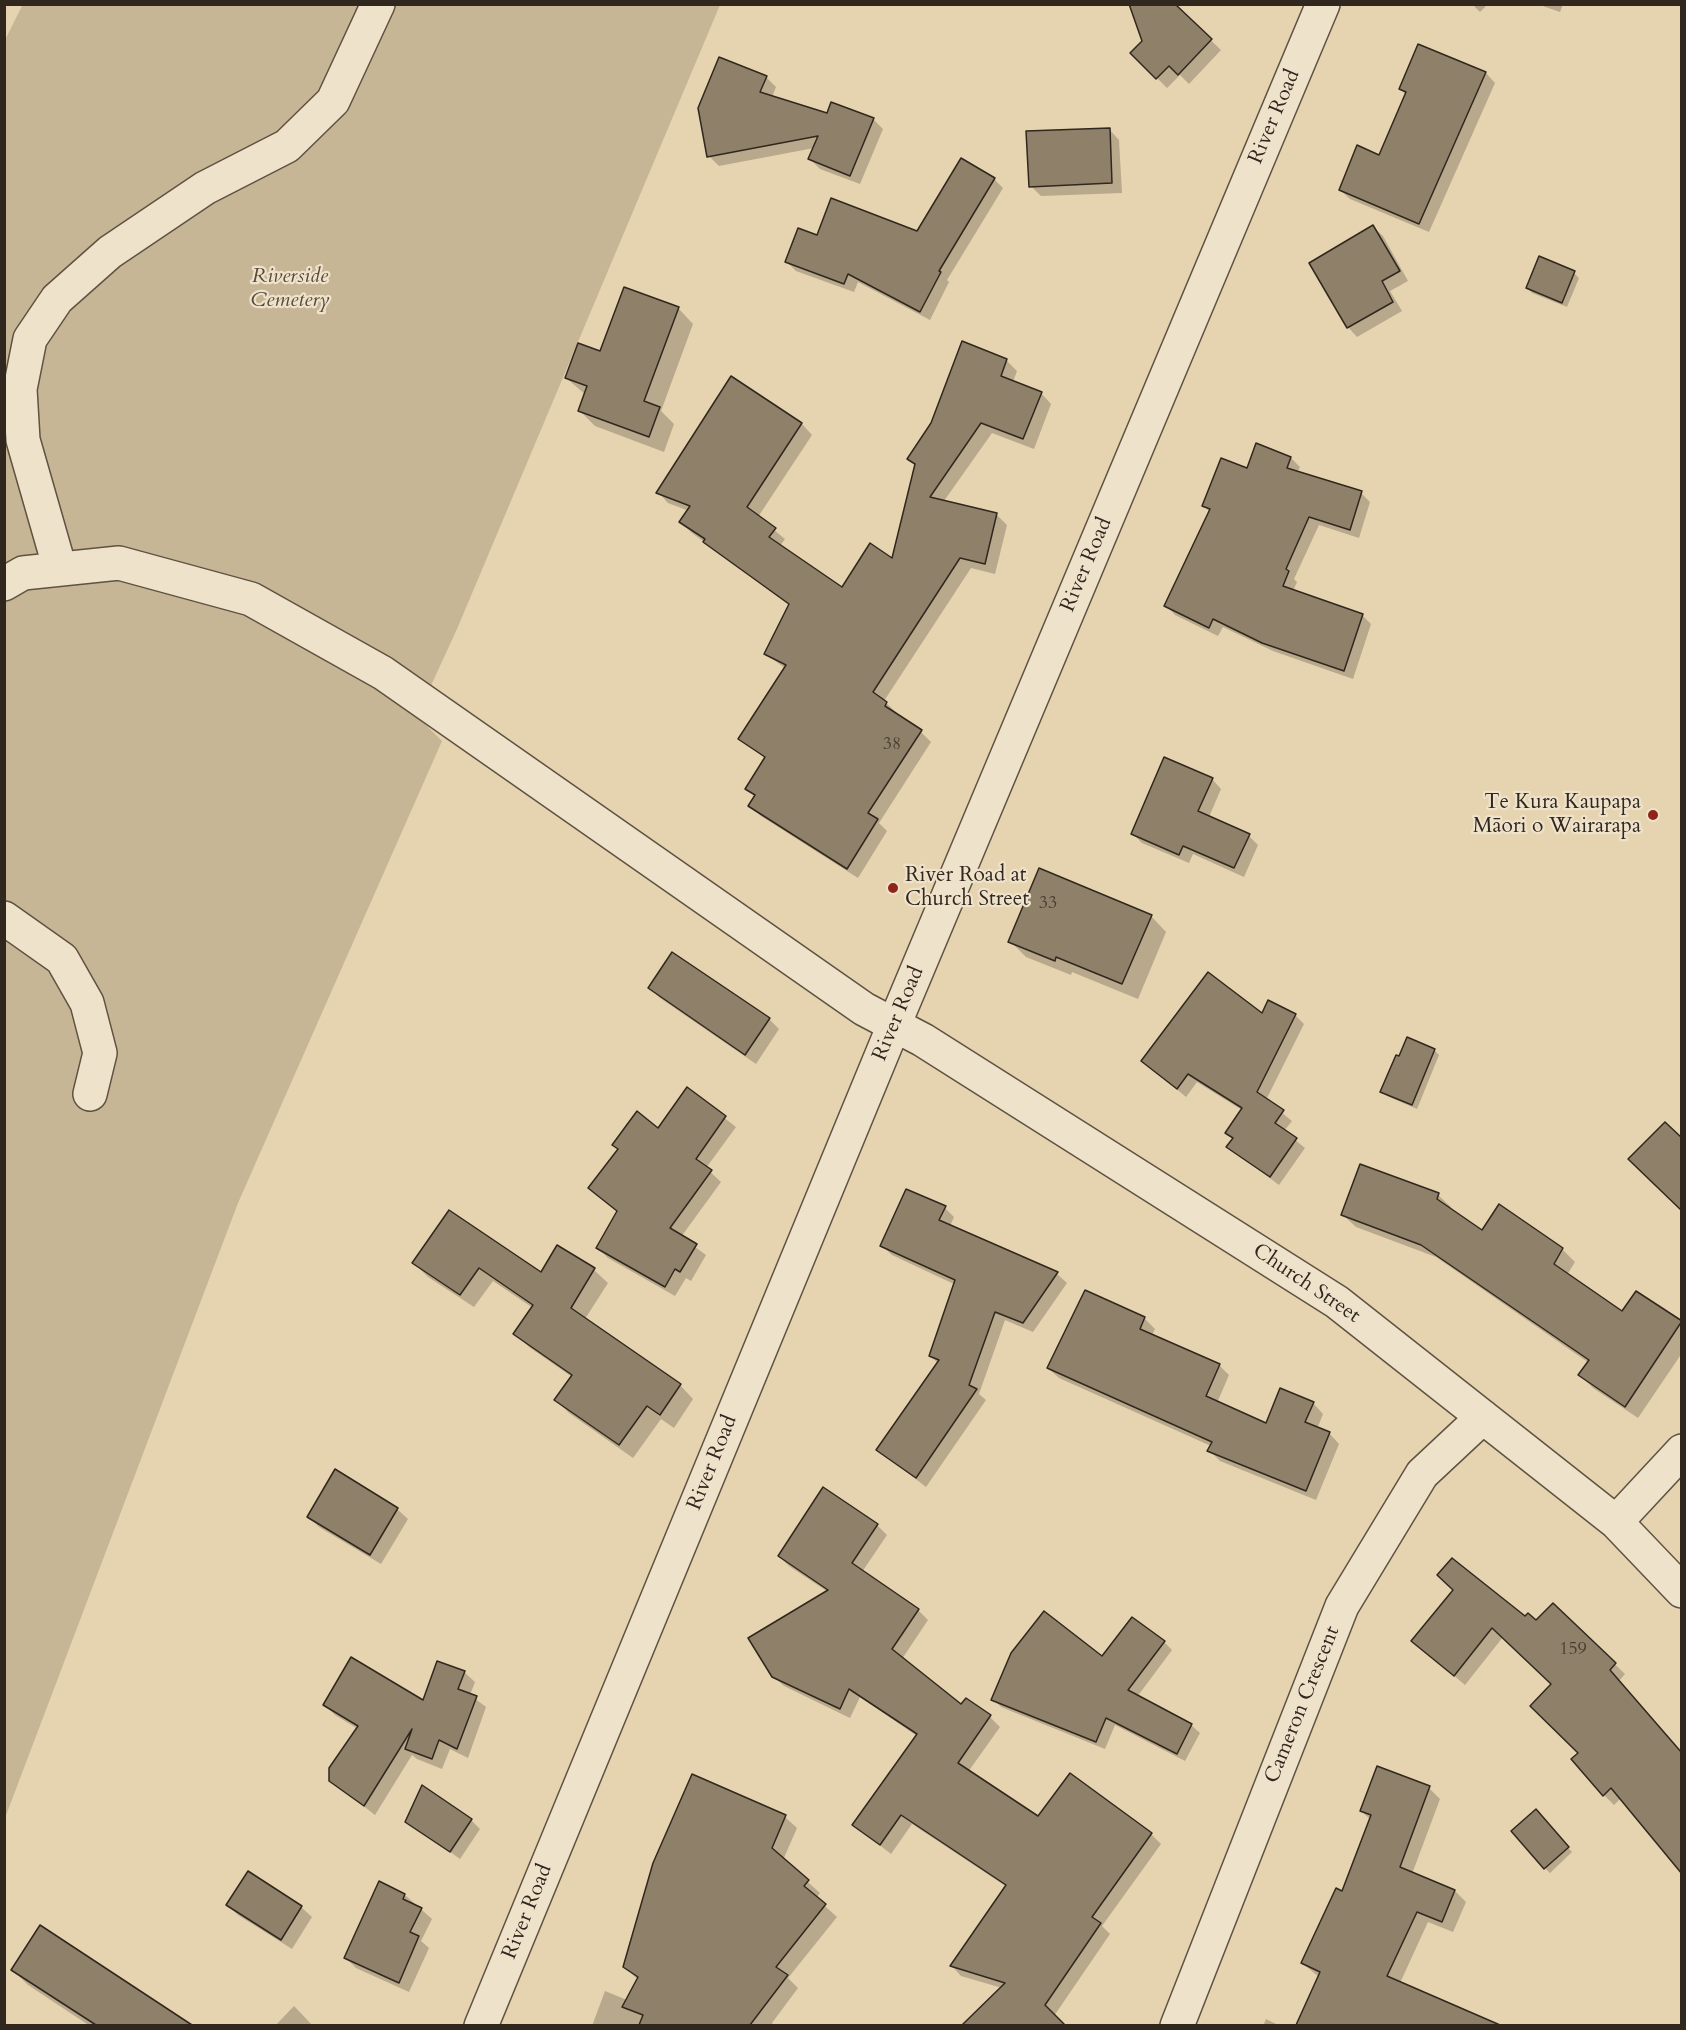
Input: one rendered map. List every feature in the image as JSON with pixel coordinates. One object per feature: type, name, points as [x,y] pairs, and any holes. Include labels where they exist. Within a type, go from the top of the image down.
[{"type":"street","points":[[60,570],[23,440],[21,389],[30,339],[57,299],[110,252],[205,188],[287,146],[333,101],[378,4]]},
{"type":"street","name":"River Road","points":[[482,2025],[894,1025],[1323,4]]},
{"type":"street","name":"Church Street","points":[[4,584],[23,573],[119,563],[251,599],[383,673],[848,998],[923,1040],[1337,1302],[1616,1522],[1682,1591]]},
{"type":"street","points":[[4,918],[62,959],[87,1003],[100,1053],[90,1094]]},
{"type":"street","name":"Cameron Crescent","points":[[1177,2025],[1342,1606],[1422,1474],[1483,1417]]},
{"type":"street","points":[[1616,1522],[1682,1451]]},
{"type":"green space","name":"Riverside Cemetery","points":[[23,4],[720,5],[457,629],[417,716],[442,741],[238,1203],[5,1818],[5,40]]},
{"type":"building","points":[[1129,4],[1175,4],[1212,39],[1178,75],[1169,66],[1156,79],[1130,53],[1142,41]]},
{"type":"building","points":[[1418,44],[1486,72],[1419,224],[1339,190],[1357,145],[1379,155],[1406,92],[1399,89]]},
{"type":"building","points":[[719,57],[767,76],[760,92],[827,113],[831,102],[874,118],[850,176],[808,159],[818,136],[707,157],[698,108]]},
{"type":"building","points":[[1110,128],[1112,183],[1029,187],[1026,131]]},
{"type":"building","points":[[961,158],[995,178],[939,271],[941,272],[920,312],[848,274],[844,284],[785,262],[798,228],[817,235],[831,198],[917,231]]},
{"type":"building","points":[[1373,225],[1400,271],[1382,281],[1393,302],[1347,328],[1309,263]]},
{"type":"building","points":[[1539,256],[1575,271],[1562,303],[1526,288]]},
{"type":"building","points":[[624,287],[679,307],[644,401],[660,407],[649,437],[578,411],[587,386],[565,378],[578,343],[600,351]]},
{"type":"building","points":[[962,341],[1007,359],[1001,376],[1042,392],[1023,439],[981,423],[930,497],[997,513],[985,564],[960,558],[873,692],[887,702],[885,706],[922,730],[868,813],[878,819],[847,869],[748,806],[755,795],[745,789],[765,757],[738,739],[786,665],[764,654],[789,604],[703,542],[705,539],[679,522],[690,506],[656,493],[731,376],[802,423],[747,507],[776,528],[769,537],[842,587],[870,543],[892,558],[915,464],[907,459],[931,423]]},
{"type":"building","points":[[1256,443],[1291,457],[1287,468],[1362,491],[1350,530],[1309,517],[1286,569],[1289,571],[1283,586],[1363,614],[1344,671],[1262,643],[1213,619],[1209,628],[1164,606],[1210,509],[1202,506],[1221,458],[1247,468]]},
{"type":"building","points":[[1164,757],[1213,778],[1198,811],[1250,834],[1234,868],[1183,846],[1179,855],[1131,834]]},
{"type":"building","points":[[1039,868],[1152,915],[1122,984],[1056,957],[1055,961],[1008,942]]},
{"type":"building","points":[[672,952],[770,1018],[745,1055],[648,988]]},
{"type":"building","points":[[1208,972],[1262,1013],[1268,1000],[1296,1014],[1257,1092],[1284,1110],[1275,1123],[1297,1138],[1270,1177],[1226,1147],[1233,1138],[1225,1133],[1242,1108],[1188,1074],[1177,1089],[1141,1061]]},
{"type":"building","points":[[1407,1037],[1435,1049],[1412,1105],[1380,1092],[1396,1055],[1399,1056]]},
{"type":"building","points":[[687,1087],[726,1116],[696,1159],[712,1170],[670,1228],[697,1244],[680,1272],[675,1269],[665,1287],[596,1248],[617,1211],[588,1188],[618,1149],[612,1145],[637,1111],[658,1128]]},
{"type":"building","points":[[1665,1122],[1682,1138],[1682,1211],[1628,1159]]},
{"type":"building","points":[[1360,1164],[1439,1193],[1437,1199],[1482,1230],[1499,1204],[1563,1248],[1554,1264],[1622,1311],[1636,1291],[1682,1321],[1625,1407],[1578,1375],[1589,1360],[1421,1245],[1341,1215]]},
{"type":"building","points":[[906,1189],[946,1206],[939,1220],[1058,1272],[1023,1323],[995,1312],[969,1385],[977,1389],[916,1478],[876,1450],[939,1360],[929,1356],[955,1280],[880,1246]]},
{"type":"building","points":[[449,1210],[541,1272],[557,1245],[595,1268],[571,1308],[681,1384],[660,1415],[647,1406],[619,1445],[554,1400],[572,1375],[513,1334],[533,1305],[479,1268],[460,1295],[412,1263]]},
{"type":"building","points":[[1085,1290],[1145,1317],[1140,1329],[1220,1364],[1206,1396],[1266,1423],[1280,1388],[1314,1402],[1305,1422],[1330,1432],[1306,1491],[1207,1451],[1212,1442],[1047,1368]]},
{"type":"building","points":[[335,1469],[398,1508],[370,1555],[307,1517]]},
{"type":"building","points":[[823,1487],[878,1524],[852,1563],[919,1609],[892,1649],[961,1704],[966,1698],[991,1715],[958,1763],[1038,1816],[1070,1773],[1152,1833],[1092,1917],[1101,1923],[1045,2005],[1065,2025],[962,2025],[1005,1983],[950,1966],[1006,1885],[901,1815],[880,1845],[852,1825],[917,1734],[849,1689],[840,1709],[772,1677],[748,1638],[828,1590],[778,1556]]},
{"type":"building","points":[[1452,1558],[1525,1616],[1528,1613],[1536,1620],[1553,1603],[1616,1663],[1610,1670],[1682,1753],[1682,1874],[1611,1788],[1603,1796],[1571,1759],[1578,1753],[1530,1706],[1551,1684],[1492,1628],[1454,1676],[1411,1641],[1453,1590],[1437,1575]]},
{"type":"building","points":[[1044,1611],[1102,1656],[1132,1617],[1165,1641],[1128,1690],[1192,1724],[1177,1754],[1106,1718],[1096,1742],[991,1700],[1011,1653]]},
{"type":"building","points":[[351,1657],[423,1700],[437,1661],[465,1671],[458,1689],[477,1696],[457,1749],[439,1740],[432,1759],[405,1749],[412,1729],[364,1806],[329,1781],[329,1768],[358,1726],[323,1705]]},
{"type":"building","points":[[1377,1766],[1430,1786],[1400,1867],[1455,1890],[1442,1922],[1417,1912],[1387,1976],[1500,2025],[1296,2025],[1320,1972],[1301,1963],[1336,1888],[1342,1891],[1371,1815],[1360,1811]]},
{"type":"building","points":[[692,1774],[786,1815],[772,1848],[809,1880],[804,1886],[826,1904],[776,1967],[788,1975],[750,2025],[639,2025],[643,2015],[622,2007],[638,1977],[623,1967],[653,1863]]},
{"type":"building","points":[[422,1785],[472,1819],[450,1852],[405,1822]]},
{"type":"building","points":[[1536,1809],[1569,1847],[1544,1869],[1511,1831]]},
{"type":"building","points":[[248,1871],[302,1906],[281,1940],[226,1905]]},
{"type":"building","points":[[379,1881],[405,1894],[403,1899],[422,1908],[410,1932],[419,1936],[399,1983],[344,1958]]},
{"type":"building","points":[[40,1925],[192,2025],[96,2025],[11,1970]]},
{"type":"place","name":"Te Kura Kaupapa Māori o Wairarapa","points":[[1653,815]]},
{"type":"place","name":"River Road at Church Street","points":[[893,888]]}]
